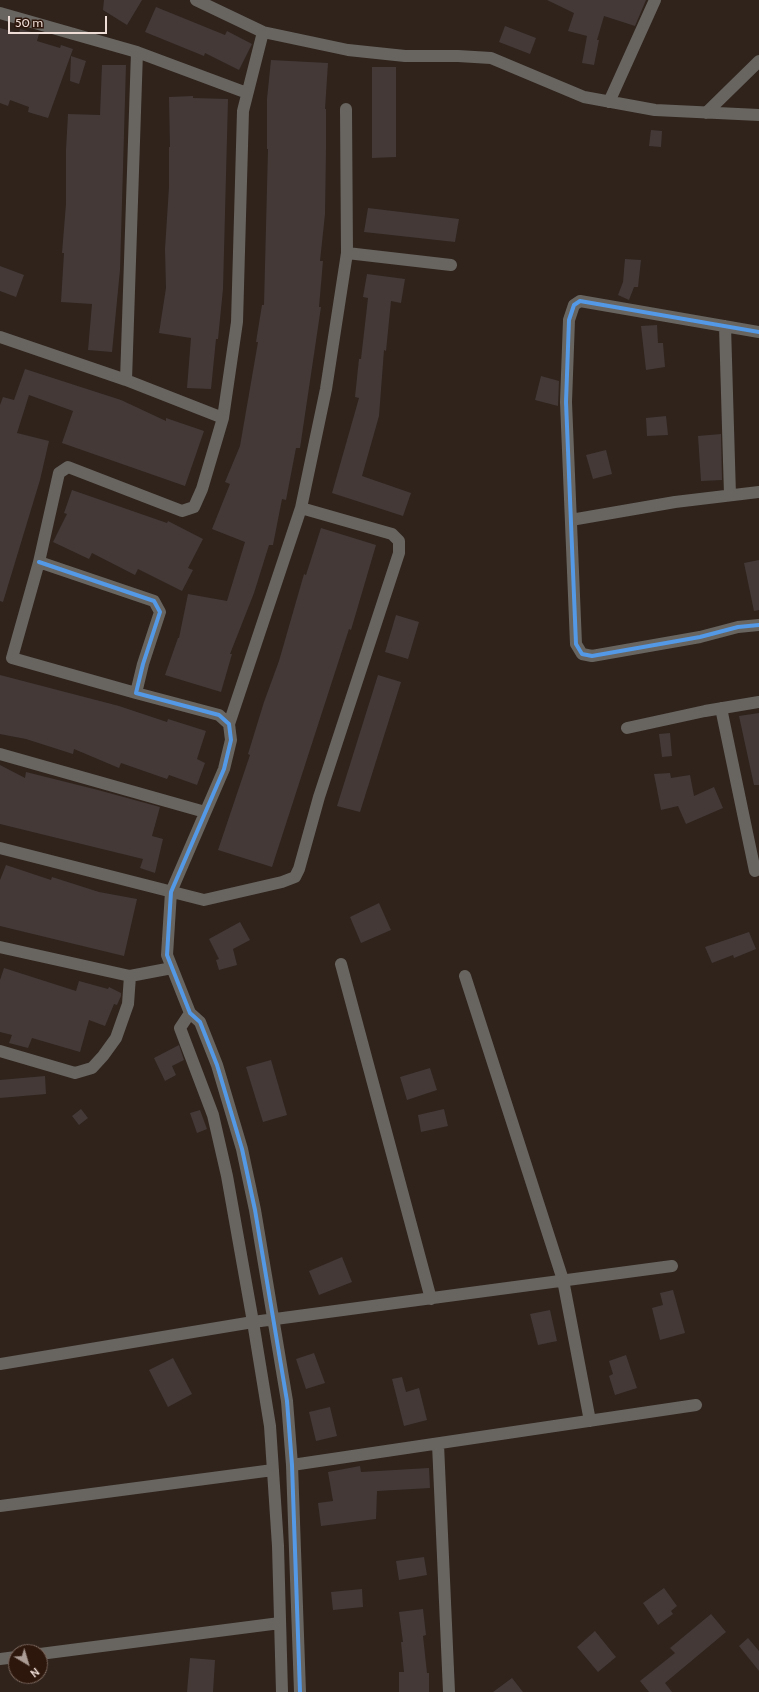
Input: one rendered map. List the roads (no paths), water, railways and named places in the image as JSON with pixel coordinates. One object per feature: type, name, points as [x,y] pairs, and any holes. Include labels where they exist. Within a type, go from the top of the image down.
[{"type":"street","points":[[196,0],[263,32],[348,50],[405,56],[458,56],[491,58],[584,97],[655,110],[759,115]]},
{"type":"street","points":[[609,102],[655,0]]},
{"type":"street","points":[[0,13],[136,52],[247,93]]},
{"type":"street","points":[[229,724],[219,715],[12,658],[39,562],[59,473],[63,469],[68,468],[182,511],[189,510],[194,507],[202,489],[223,418],[237,322],[243,111],[263,32]]},
{"type":"street","points":[[126,380],[136,52]]},
{"type":"street","points":[[706,113],[759,61]]},
{"type":"street","points":[[300,1692],[292,1465],[287,1400],[255,1210],[242,1149],[217,1065],[200,1022],[190,1013],[167,955],[171,892],[224,769],[230,740],[229,724],[301,508],[326,389],[347,253],[346,109]]},
{"type":"street","points":[[347,253],[451,265]]},
{"type":"street","points":[[759,332],[580,301],[574,305],[569,320],[566,402],[576,644],[582,654],[592,656],[700,636],[738,627],[759,625]]},
{"type":"street","points":[[725,326],[730,495]]},
{"type":"street","points":[[0,337],[126,380],[223,418]]},
{"type":"street","points":[[571,520],[675,502],[759,492]]},
{"type":"street","points":[[0,848],[204,900],[282,882],[295,876],[299,870],[319,797],[399,553],[399,541],[392,534],[301,508]]},
{"type":"street","points":[[39,562],[154,601],[160,612],[143,664],[136,693]]},
{"type":"street","points":[[627,728],[721,708],[759,702]]},
{"type":"street","points":[[721,708],[755,871]]},
{"type":"street","points":[[0,754],[205,812]]},
{"type":"street","points":[[0,947],[130,976],[172,968]]},
{"type":"street","points":[[341,964],[431,1299]]},
{"type":"street","points":[[0,1051],[75,1073],[92,1068],[104,1056],[116,1038],[128,1004],[130,976]]},
{"type":"street","points":[[465,976],[563,1280],[590,1421]]},
{"type":"street","points":[[190,1013],[180,1028],[213,1115],[227,1176],[270,1426],[278,1546],[282,1692]]},
{"type":"street","points":[[227,1176],[247,1174]]},
{"type":"street","points":[[0,1364],[253,1322],[672,1266]]},
{"type":"street","points":[[292,1465],[696,1406]]},
{"type":"street","points":[[438,1444],[449,1692]]},
{"type":"street","points":[[0,1506],[273,1470]]},
{"type":"street","points":[[278,1546],[295,1546]]},
{"type":"street","points":[[48,1653],[280,1623]]}]
